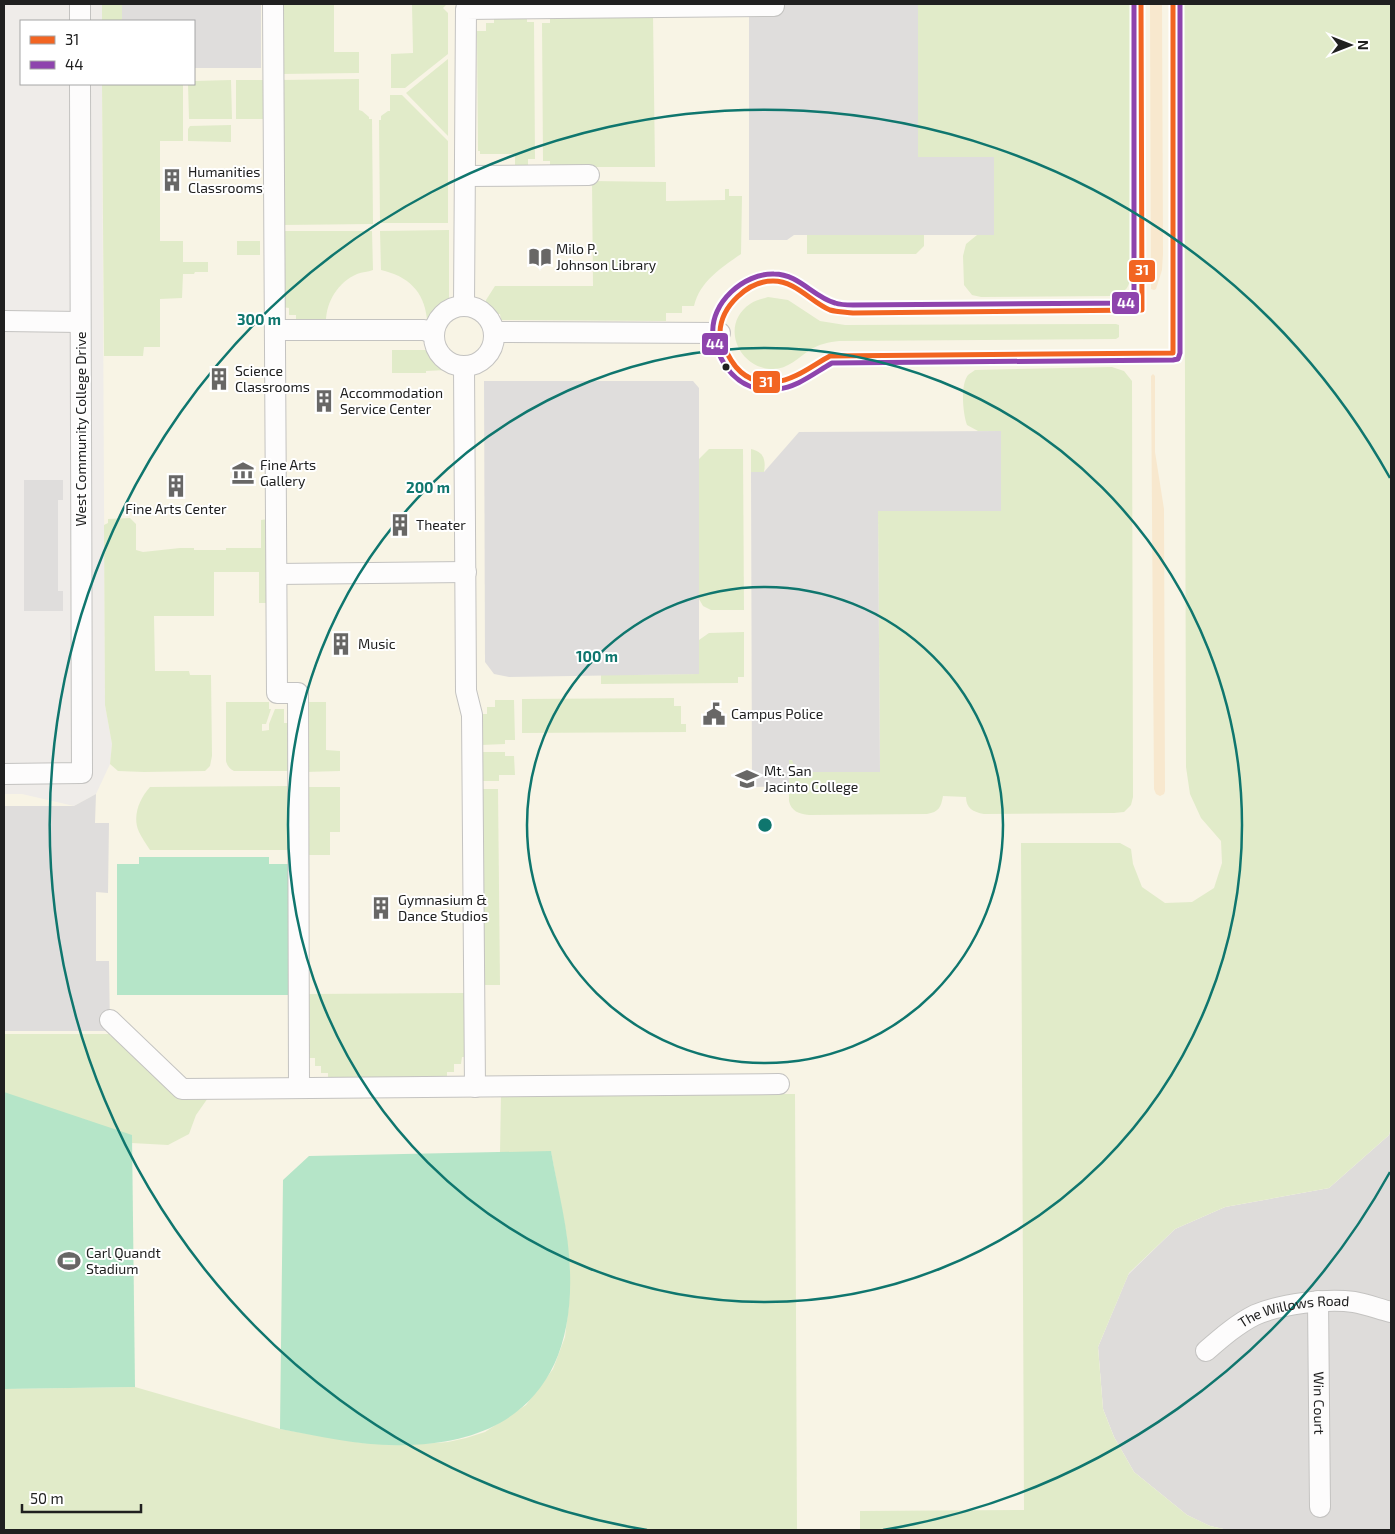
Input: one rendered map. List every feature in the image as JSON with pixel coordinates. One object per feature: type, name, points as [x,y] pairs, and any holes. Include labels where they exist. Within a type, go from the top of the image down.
[{"type":"street","points":[[80,4],[80,20]]},
{"type":"street","points":[[273,4],[278,693],[298,693],[299,1088]]},
{"type":"street","points":[[464,305],[466,9],[774,6]]},
{"type":"street","name":"West Community College Drive","points":[[4,774],[82,774],[80,85]]},
{"type":"street","points":[[465,176],[589,175]]},
{"type":"street","points":[[464,305],[472,306],[487,316],[494,332],[490,352],[474,364],[464,366],[456,365],[442,356],[434,342],[433,333],[440,316],[454,306],[464,305]]},
{"type":"street","points":[[4,321],[80,322]]},
{"type":"street","points":[[275,330],[424,330],[433,333]]},
{"type":"street","points":[[494,332],[720,333]]},
{"type":"street","points":[[464,366],[466,691],[472,715],[475,1086]]},
{"type":"street","points":[[277,574],[466,572]]},
{"type":"street","points":[[110,1020],[182,1089],[779,1084]]},
{"type":"street","name":"The Willows Road","points":[[1206,1352],[1233,1328],[1255,1315],[1279,1307],[1318,1301],[1354,1302],[1391,1312]]},
{"type":"street","name":"Win Court","points":[[1318,1301],[1320,1507]]},
{"type":"shaded area","name":"Mt. San Jacinto College","points":[[102,4],[1391,4],[1391,1127],[1389,1135],[1329,1188],[1225,1207],[1175,1229],[1129,1273],[1098,1347],[1103,1409],[1114,1437],[1134,1472],[1187,1515],[1210,1526],[1228,1530],[4,1530],[4,794],[22,794],[74,806],[96,794],[110,764],[112,744],[105,705],[102,85],[195,85],[195,20],[102,20]]},
{"type":"shaded area","points":[[122,4],[261,4],[261,68],[195,68],[195,20],[122,20]]},
{"type":"shaded area","points":[[749,4],[918,4],[918,157],[994,157],[994,235],[794,235],[787,240],[749,240]]},
{"type":"shaded area","points":[[484,381],[693,381],[699,388],[699,674],[509,677],[494,674],[485,662]]},
{"type":"shaded area","points":[[1001,431],[1001,511],[878,511],[880,772],[797,772],[792,760],[789,760],[789,786],[752,787],[751,472],[764,472],[799,432]]},
{"type":"shaded area","points":[[24,480],[63,480],[63,500],[58,500],[58,591],[63,591],[63,611],[24,611]]},
{"type":"shaded area","points":[[96,794],[95,823],[109,823],[108,893],[96,892],[96,961],[109,961],[110,1031],[4,1031],[4,806],[74,806]]},
{"type":"shaded area","points":[[1391,1127],[1391,1530],[1228,1530],[1198,1521],[1187,1515],[1134,1472],[1114,1437],[1103,1409],[1098,1347],[1127,1276],[1175,1229],[1225,1207],[1329,1188],[1389,1135]]},
{"type":"green space","points":[[102,4],[122,4],[122,20],[102,20]]},
{"type":"green space","points":[[280,4],[334,4],[334,52],[359,52],[359,73],[281,74]]},
{"type":"green space","points":[[412,4],[447,4],[443,8],[448,13],[448,54],[405,88],[391,88],[391,54],[413,53]]},
{"type":"green space","points":[[918,4],[1130,4],[1131,273],[1128,286],[1124,291],[1112,296],[981,297],[972,295],[964,285],[963,256],[966,244],[977,235],[994,235],[918,157]]},
{"type":"green space","points":[[1184,4],[1391,4],[1391,1127],[1389,1135],[1329,1188],[1225,1207],[1175,1229],[1129,1273],[1098,1347],[1103,1409],[1114,1437],[1134,1472],[1187,1515],[1210,1526],[1228,1530],[820,1530],[860,1529],[860,1511],[1024,1510],[1021,843],[1120,843],[1131,849],[1133,864],[1142,887],[1165,903],[1192,902],[1214,888],[1222,863],[1221,841],[1201,818],[1190,794],[1186,767]]},
{"type":"green space","points":[[494,15],[527,15],[527,22],[534,22],[535,159],[528,159],[528,167],[515,167],[515,154],[480,154],[480,151],[478,151],[477,31],[486,31],[486,23],[494,23]]},
{"type":"green space","points":[[653,15],[655,167],[550,167],[550,161],[543,161],[542,23],[550,23],[550,16]]},
{"type":"green space","points":[[448,59],[448,136],[406,93]]},
{"type":"green space","points":[[359,79],[359,110],[369,119],[372,119],[373,224],[281,225],[280,80]]},
{"type":"green space","points":[[231,80],[232,119],[189,119],[188,85],[195,85],[195,81]]},
{"type":"green space","points":[[236,80],[266,80],[266,119],[236,119]]},
{"type":"green space","points":[[102,85],[183,85],[183,141],[160,141],[160,241],[183,241],[183,262],[208,262],[208,272],[183,274],[182,298],[160,299],[160,347],[144,347],[143,356],[104,356]]},
{"type":"green space","points":[[390,95],[402,95],[448,141],[448,223],[380,223],[379,120],[381,120],[381,116],[390,111]]},
{"type":"green space","points":[[231,125],[231,142],[188,141],[188,129],[190,126]]},
{"type":"green space","points":[[592,181],[666,182],[666,201],[725,200],[725,189],[729,189],[729,196],[742,196],[741,254],[706,282],[694,306],[682,306],[682,313],[666,313],[666,321],[501,320],[500,314],[493,314],[493,307],[486,307],[486,300],[495,286],[593,286]]},
{"type":"green space","points":[[449,230],[449,298],[438,306],[427,319],[422,300],[413,286],[399,276],[381,270],[380,231]]},
{"type":"green space","points":[[282,231],[372,231],[373,270],[357,274],[339,287],[328,307],[326,322],[296,322],[296,315],[289,315],[289,308],[282,307]]},
{"type":"green space","points":[[807,235],[924,235],[924,246],[916,254],[807,254]]},
{"type":"green space","points":[[237,241],[260,241],[260,255],[237,255]]},
{"type":"green space","points":[[768,297],[788,300],[820,321],[845,325],[1116,324],[1119,325],[1119,337],[1116,339],[839,341],[817,346],[788,365],[773,369],[761,367],[751,362],[737,344],[735,334],[736,323],[741,313],[752,303]]},
{"type":"green space","points":[[392,350],[426,350],[434,362],[446,370],[426,371],[426,373],[392,373]]},
{"type":"green space","points":[[1112,367],[1124,371],[1132,381],[1133,797],[1131,805],[1124,812],[1114,813],[984,814],[971,809],[967,804],[966,797],[943,796],[939,808],[927,814],[809,815],[796,811],[789,801],[789,760],[880,771],[878,511],[1001,510],[1001,431],[978,431],[967,425],[963,407],[963,392],[968,375],[975,370]]},
{"type":"green space","points":[[709,449],[743,449],[744,610],[711,610],[703,606],[699,599],[699,459]]},
{"type":"green space","points":[[751,449],[759,452],[763,457],[765,464],[764,472],[751,472]]},
{"type":"green space","points":[[130,518],[136,524],[136,550],[143,552],[180,548],[226,550],[226,548],[261,548],[261,520],[268,519],[268,603],[259,603],[259,572],[214,572],[214,616],[154,616],[155,671],[189,671],[190,675],[211,675],[212,756],[210,766],[205,771],[118,771],[110,764],[112,744],[105,705],[104,525],[108,523],[108,519]]},
{"type":"green space","points":[[744,632],[744,677],[738,677],[738,683],[601,684],[601,675],[699,674],[699,640],[709,633]]},
{"type":"green space","points":[[674,698],[674,706],[681,706],[681,724],[686,724],[686,732],[522,733],[522,699]]},
{"type":"green space","points":[[495,700],[514,700],[515,740],[505,740],[505,744],[481,745],[481,714],[487,714],[487,707],[495,707]]},
{"type":"green space","points":[[226,702],[269,702],[269,709],[271,709],[266,724],[262,724],[262,731],[269,730],[269,724],[275,709],[284,709],[284,723],[291,723],[291,771],[234,771],[229,767],[226,761]]},
{"type":"green space","points":[[305,702],[326,702],[326,750],[340,751],[340,771],[305,772]]},
{"type":"green space","points":[[480,752],[505,752],[505,756],[514,756],[515,775],[499,775],[499,781],[481,781]]},
{"type":"green space","points":[[291,786],[291,850],[150,850],[137,826],[138,808],[150,787]]},
{"type":"green space","points":[[306,787],[340,787],[340,832],[330,832],[330,855],[306,855]]},
{"type":"green space","points":[[480,789],[498,789],[500,985],[482,985]]},
{"type":"green space","points":[[139,857],[269,857],[269,864],[292,864],[292,995],[117,995],[117,864],[139,864]]},
{"type":"green space","points":[[467,993],[468,1057],[462,1057],[461,1064],[454,1064],[454,1072],[447,1072],[447,1079],[328,1080],[328,1073],[321,1073],[321,1066],[315,1066],[315,1058],[308,1058],[307,994]]},
{"type":"green space","points":[[4,1034],[110,1034],[110,1036],[116,1037],[210,1095],[196,1115],[189,1134],[168,1145],[4,1136]]},
{"type":"green space","name":"Carl Quandt Stadium","points":[[4,1092],[132,1135],[135,1387],[4,1389]]},
{"type":"green space","points":[[501,1094],[795,1094],[797,1530],[4,1530],[4,1389],[135,1387],[280,1429],[362,1443],[407,1445],[448,1442],[485,1432],[526,1405],[553,1369],[565,1337],[570,1271],[566,1232],[551,1152],[500,1153]]},
{"type":"green space","points":[[551,1151],[568,1241],[570,1271],[569,1310],[562,1344],[550,1374],[532,1398],[509,1418],[480,1432],[447,1441],[408,1445],[376,1444],[344,1441],[280,1429],[283,1180],[309,1156]]},
{"type":"sand","points":[[1150,4],[1162,4],[1163,254],[1162,270],[1154,290],[1151,289]]},
{"type":"sand","points":[[1153,374],[1155,376],[1155,452],[1164,509],[1165,791],[1160,796],[1156,794],[1154,789],[1151,376]]},
{"type":"transit line","name":"44","points":[[1134,4],[1134,303],[844,305],[827,300],[783,275],[763,275],[741,284],[731,292],[717,311],[713,336],[721,358],[732,374],[747,385],[756,388],[777,389],[792,386],[832,363],[1178,359],[1180,353],[1180,4]]},
{"type":"transit line","name":"31","points":[[1141,4],[1142,310],[839,312],[830,310],[789,284],[773,281],[764,282],[754,285],[738,297],[725,313],[722,322],[721,339],[737,368],[749,378],[757,381],[775,382],[797,375],[830,356],[1173,353],[1173,4]]},
{"type":"place","name":"Humanities Classrooms","points":[[172,180]]},
{"type":"place","name":"Milo P. Johnson Library","points":[[540,257]]},
{"type":"place","name":"Science Classrooms","points":[[219,379]]},
{"type":"place","name":"Accommodation Service Center","points":[[324,401]]},
{"type":"place","name":"Fine Arts Gallery","points":[[243,473]]},
{"type":"place","name":"Fine Arts Center","points":[[176,486]]},
{"type":"place","name":"Theater","points":[[400,525]]},
{"type":"place","name":"Music","points":[[341,644]]},
{"type":"place","name":"Campus Police","points":[[714,714]]},
{"type":"place","name":"Mt. San Jacinto College","points":[[747,779]]},
{"type":"place","name":"Gymnasium & Dance Studios","points":[[381,908]]},
{"type":"place","name":"Carl Quandt Stadium","points":[[69,1261]]}]
